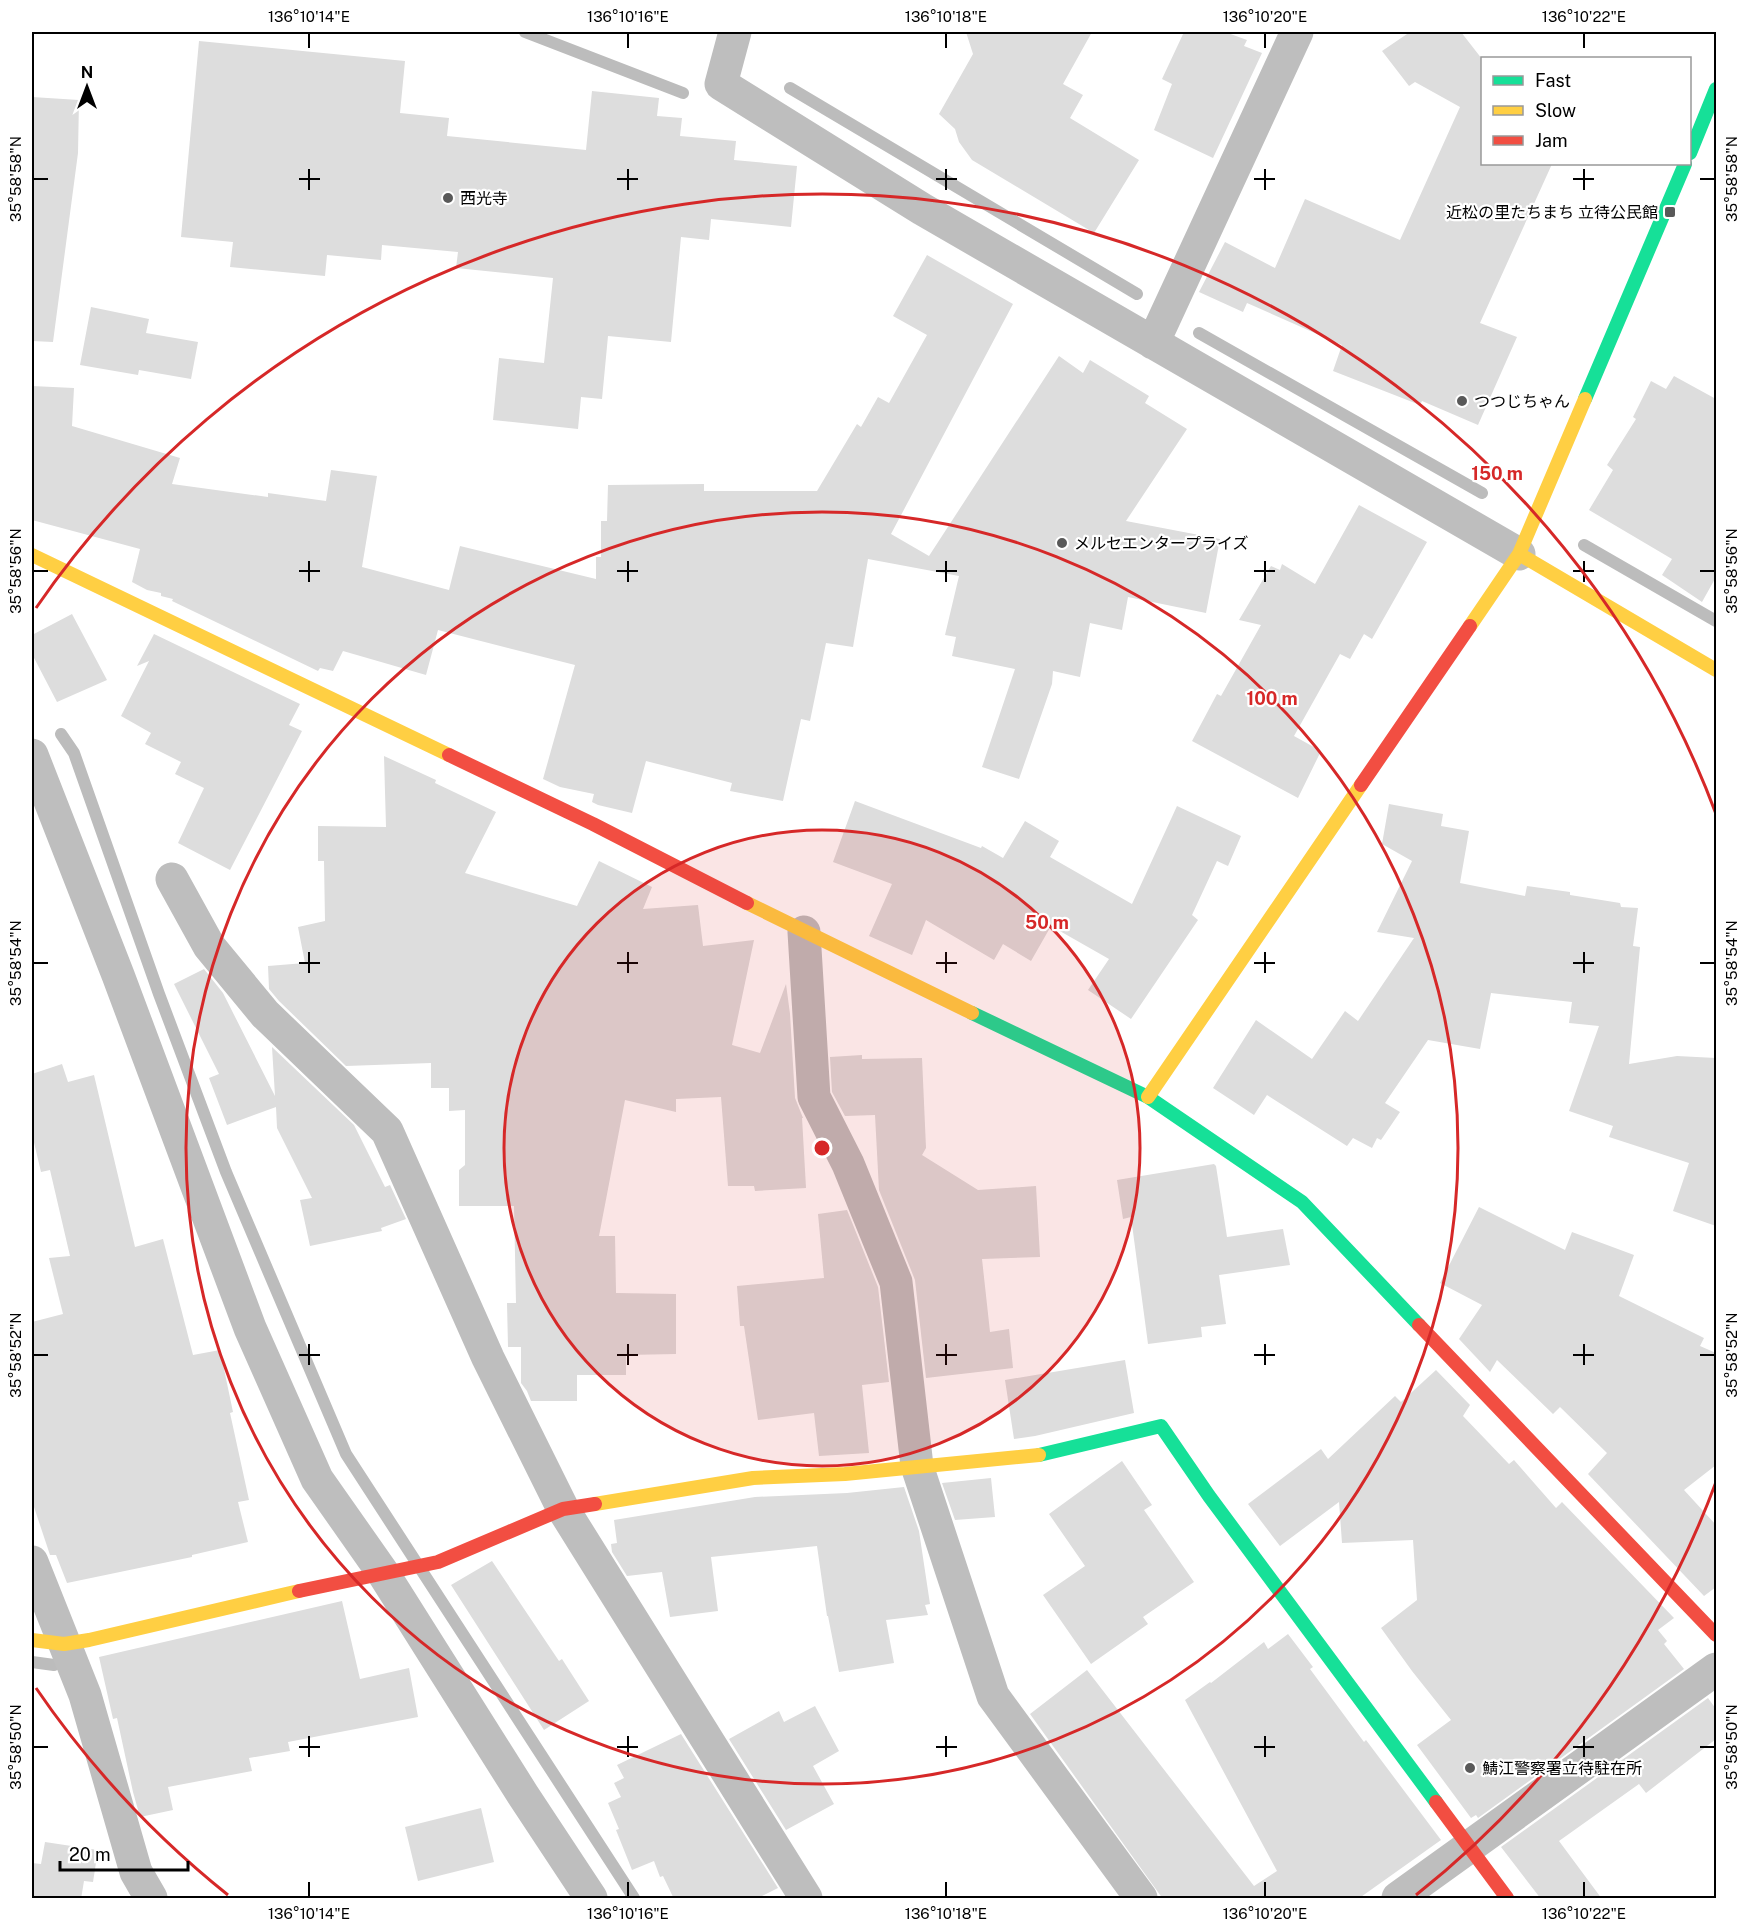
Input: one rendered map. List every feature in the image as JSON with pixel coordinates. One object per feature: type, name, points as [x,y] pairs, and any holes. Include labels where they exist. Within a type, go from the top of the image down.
[{"type":"street","points":[[735,32],[721,84],[922,208],[1716,670]]},
{"type":"street","points":[[1153,343],[1297,32]]},
{"type":"street","points":[[1691,148],[1716,89]]},
{"type":"street","points":[[1148,1097],[1519,554],[1685,165]]},
{"type":"street","points":[[32,555],[593,824],[804,932],[1148,1097],[1302,1202],[1716,1635]]},
{"type":"street","points":[[32,755],[118,975],[250,1328],[317,1479],[392,1571],[516,1785],[591,1899]]},
{"type":"street","points":[[172,879],[209,946],[265,1014],[387,1131],[488,1359],[563,1509],[806,1899]]},
{"type":"street","points":[[804,932],[814,1097],[848,1164],[896,1282],[917,1466],[993,1696],[1141,1899]]},
{"type":"street","points":[[32,1640],[64,1644],[89,1640],[292,1592],[438,1562],[563,1509],[753,1478],[845,1474],[1038,1455],[1161,1426],[1209,1496],[1507,1899]]},
{"type":"street","points":[[32,1562],[85,1695],[136,1872],[151,1899]]},
{"type":"street","points":[[1398,1899],[1716,1669]]},
{"type":"building","points":[[966,32],[1092,32],[1063,84],[1083,95],[1070,118],[1139,160],[1094,233],[972,160],[959,142],[955,129],[939,114],[973,54]]},
{"type":"building","points":[[1184,32],[1225,32],[1247,40],[1244,46],[1262,53],[1213,158],[1154,130],[1172,84],[1162,79]]},
{"type":"building","points":[[1410,32],[1461,32],[1481,58],[1481,165],[1552,165],[1480,323],[1517,337],[1478,425],[1422,401],[1420,405],[1333,371],[1342,345],[1247,303],[1243,312],[1199,292],[1225,242],[1275,268],[1305,199],[1400,240],[1460,107],[1415,82],[1409,86],[1382,51]]},
{"type":"building","points":[[199,41],[405,61],[400,113],[449,118],[447,136],[586,150],[592,91],[659,98],[657,116],[682,118],[680,136],[736,141],[734,160],[797,166],[791,227],[711,219],[709,240],[681,237],[671,342],[608,336],[602,399],[581,397],[578,429],[493,420],[499,358],[544,363],[553,278],[456,268],[458,252],[382,245],[381,260],[327,255],[325,276],[230,267],[233,242],[181,237]]},
{"type":"building","points":[[32,97],[79,100],[78,153],[53,342],[32,341]]},
{"type":"building","points":[[927,255],[1013,304],[891,534],[929,556],[1059,356],[1083,373],[1090,360],[1149,396],[1145,403],[1187,429],[1126,521],[1220,539],[1206,613],[1128,597],[1122,630],[1090,623],[1080,677],[1053,671],[1052,684],[1019,779],[982,767],[1015,669],[952,656],[956,637],[945,635],[959,576],[868,559],[853,647],[826,643],[810,721],[801,719],[783,801],[730,791],[732,783],[646,761],[632,813],[598,805],[592,802],[594,794],[560,787],[543,779],[575,665],[438,630],[426,675],[343,651],[333,671],[320,668],[318,671],[172,601],[173,599],[161,596],[161,593],[147,590],[132,582],[140,549],[32,520],[32,386],[74,388],[72,426],[180,458],[172,484],[268,497],[268,493],[326,501],[331,470],[377,476],[362,567],[449,590],[460,546],[596,579],[596,557],[601,557],[601,521],[607,521],[608,485],[704,484],[704,491],[817,491],[857,424],[861,427],[878,397],[889,403],[927,335],[893,316]]},
{"type":"building","points":[[91,307],[149,319],[146,333],[198,342],[191,379],[139,370],[138,375],[80,365]]},
{"type":"building","points":[[1674,376],[1716,399],[1716,577],[1702,602],[1662,575],[1672,559],[1589,510],[1613,470],[1607,465],[1636,419],[1633,417],[1651,381],[1666,389]]},
{"type":"building","points":[[1359,505],[1427,542],[1372,639],[1364,634],[1350,659],[1340,654],[1294,736],[1321,751],[1298,798],[1192,741],[1217,694],[1221,696],[1261,625],[1239,620],[1271,566],[1280,570],[1282,564],[1315,584]]},
{"type":"building","points":[[72,614],[107,680],[57,702],[32,654],[32,635]]},
{"type":"building","points":[[154,634],[300,704],[289,725],[302,731],[230,870],[178,843],[204,788],[175,774],[181,762],[145,744],[151,733],[121,716],[149,661],[137,666]]},
{"type":"building","points":[[384,756],[496,812],[465,873],[577,906],[599,861],[652,887],[643,909],[698,905],[703,946],[754,940],[732,1045],[760,1053],[786,984],[795,1098],[803,1118],[806,1188],[755,1191],[754,1186],[728,1186],[721,1097],[676,1099],[676,1112],[625,1100],[599,1236],[615,1236],[616,1293],[676,1294],[676,1354],[626,1355],[626,1375],[577,1375],[577,1401],[531,1401],[521,1383],[521,1347],[508,1347],[507,1303],[516,1303],[514,1206],[459,1206],[459,1170],[465,1165],[465,1110],[449,1111],[449,1088],[431,1088],[431,1063],[346,1066],[269,989],[268,966],[305,963],[298,927],[325,921],[324,861],[318,861],[318,826],[386,827]]},
{"type":"building","points":[[855,801],[981,848],[982,846],[1003,858],[1025,821],[1059,841],[1050,857],[1132,904],[1177,806],[1241,836],[1228,866],[1217,861],[1192,915],[1198,920],[1131,1019],[1088,990],[1109,959],[1051,926],[1031,961],[1003,944],[994,960],[926,920],[912,955],[869,936],[892,884],[833,862]]},
{"type":"building","points":[[1389,804],[1443,814],[1441,826],[1469,831],[1460,883],[1525,896],[1527,886],[1570,892],[1570,895],[1620,903],[1621,907],[1638,908],[1633,946],[1640,947],[1629,1064],[1677,1056],[1716,1058],[1716,1226],[1673,1211],[1689,1163],[1609,1137],[1613,1126],[1569,1111],[1599,1026],[1569,1023],[1572,1002],[1491,993],[1480,1049],[1428,1040],[1385,1103],[1400,1112],[1381,1140],[1377,1138],[1372,1148],[1353,1138],[1347,1146],[1267,1095],[1254,1115],[1213,1088],[1256,1020],[1312,1059],[1345,1011],[1358,1021],[1414,938],[1377,932],[1412,861],[1382,844]]},
{"type":"building","points":[[204,969],[223,993],[275,1096],[272,1047],[354,1125],[385,1187],[390,1185],[406,1219],[381,1228],[382,1231],[310,1246],[300,1200],[312,1198],[277,1128],[276,1107],[227,1125],[209,1078],[219,1074],[174,984]]},
{"type":"building","points":[[862,1055],[862,1059],[922,1058],[926,1148],[922,1155],[978,1190],[1036,1186],[1040,1257],[982,1259],[990,1332],[1009,1329],[1013,1368],[926,1378],[915,1280],[879,1190],[875,1115],[845,1116],[832,1092],[830,1057]]},
{"type":"building","points":[[62,1064],[68,1082],[94,1075],[135,1247],[163,1239],[193,1355],[220,1350],[233,1412],[230,1413],[249,1500],[238,1502],[248,1542],[192,1555],[192,1557],[67,1583],[56,1555],[50,1555],[32,1501],[32,1322],[63,1314],[49,1258],[70,1256],[50,1170],[41,1172],[32,1134],[32,1074]]},
{"type":"building","points":[[1214,1164],[1227,1237],[1283,1229],[1290,1265],[1219,1275],[1226,1324],[1201,1327],[1202,1337],[1148,1344],[1131,1217],[1123,1219],[1117,1180]]},
{"type":"building","points":[[1479,1207],[1565,1250],[1572,1232],[1634,1255],[1619,1296],[1704,1338],[1700,1346],[1716,1353],[1716,1465],[1684,1490],[1716,1525],[1716,1587],[1704,1596],[1588,1474],[1607,1453],[1560,1407],[1553,1414],[1497,1360],[1490,1372],[1459,1339],[1482,1305],[1440,1283]]},
{"type":"building","points":[[847,1210],[878,1287],[889,1382],[862,1385],[869,1453],[819,1456],[814,1413],[758,1420],[744,1326],[740,1326],[737,1286],[824,1278],[818,1214]]},
{"type":"building","points":[[1125,1360],[1134,1413],[1014,1439],[1005,1380]]},
{"type":"building","points":[[1436,1370],[1470,1405],[1463,1416],[1509,1464],[1514,1460],[1556,1508],[1562,1502],[1674,1618],[1658,1630],[1667,1641],[1664,1644],[1684,1669],[1478,1818],[1476,1815],[1471,1818],[1417,1745],[1451,1720],[1381,1628],[1417,1600],[1413,1540],[1342,1543],[1339,1502],[1280,1546],[1248,1504],[1321,1449],[1328,1459],[1395,1396],[1401,1402]]},
{"type":"building","points":[[1122,1461],[1152,1505],[1144,1510],[1194,1582],[1143,1617],[1148,1624],[1091,1664],[1043,1595],[1085,1566],[1049,1514]]},
{"type":"building","points":[[991,1478],[995,1517],[955,1520],[942,1483]]},
{"type":"building","points":[[904,1487],[919,1531],[930,1604],[925,1605],[928,1615],[886,1620],[894,1663],[839,1672],[827,1616],[817,1546],[711,1557],[718,1611],[670,1617],[662,1572],[627,1576],[612,1552],[611,1544],[617,1543],[614,1520],[755,1497],[847,1493]]},
{"type":"building","points":[[492,1561],[559,1661],[562,1659],[589,1701],[544,1730],[451,1585]]},
{"type":"building","points":[[342,1601],[360,1679],[409,1668],[418,1717],[288,1742],[290,1751],[249,1758],[252,1771],[168,1787],[173,1810],[140,1817],[117,1718],[113,1719],[99,1657]]},
{"type":"building","points":[[1288,1634],[1313,1667],[1310,1669],[1364,1742],[1366,1740],[1441,1840],[1358,1899],[1163,1899],[1030,1714],[1087,1670],[1254,1886],[1277,1871],[1185,1700],[1264,1642],[1268,1649]]},
{"type":"building","points":[[1708,1698],[1716,1709],[1716,1739],[1646,1793],[1639,1784],[1559,1841],[1602,1899],[1541,1899],[1501,1847]]},
{"type":"building","points":[[815,1706],[839,1751],[813,1766],[834,1804],[786,1830],[729,1739],[779,1711],[784,1722]]},
{"type":"building","points":[[681,1734],[778,1888],[756,1899],[674,1899],[663,1876],[660,1877],[654,1861],[632,1870],[608,1803],[621,1797],[614,1783],[624,1778],[617,1765]]},
{"type":"building","points":[[481,1808],[494,1862],[418,1881],[405,1827]]},
{"type":"building","points":[[45,1842],[98,1850],[93,1882],[84,1881],[81,1899],[32,1899],[32,1863],[41,1864]]},
{"type":"waterway","points":[[525,32],[683,93]]},
{"type":"waterway","points":[[790,88],[1137,294]]},
{"type":"waterway","points":[[1199,333],[1482,493]]},
{"type":"waterway","points":[[1584,545],[1716,621]]},
{"type":"waterway","points":[[61,734],[74,753],[159,994],[226,1172],[346,1454],[634,1898]]},
{"type":"waterway","points":[[32,1662],[54,1665]]},
{"type":"traffic: fast","points":[[1691,151],[1716,89]]},
{"type":"traffic: fast","points":[[1585,399],[1685,165]]},
{"type":"traffic: fast","points":[[972,1013],[1148,1097],[1302,1202],[1419,1325]]},
{"type":"traffic: fast","points":[[1039,1455],[1161,1426],[1209,1496],[1436,1802]]},
{"type":"traffic: slow","points":[[1470,626],[1519,554],[1585,399]]},
{"type":"traffic: slow","points":[[1519,554],[1716,670]]},
{"type":"traffic: slow","points":[[32,555],[449,755]]},
{"type":"traffic: slow","points":[[1148,1097],[1361,785]]},
{"type":"traffic: slow","points":[[747,903],[972,1013]]},
{"type":"traffic: slow","points":[[595,1504],[753,1478],[845,1474],[1039,1455]]},
{"type":"traffic: slow","points":[[32,1640],[64,1644],[89,1640],[299,1591]]},
{"type":"traffic: jam","points":[[1361,785],[1470,626]]},
{"type":"traffic: jam","points":[[449,755],[593,824],[747,903]]},
{"type":"traffic: jam","points":[[1419,1325],[1716,1635]]},
{"type":"traffic: jam","points":[[299,1591],[438,1562],[563,1509],[595,1504]]},
{"type":"traffic: jam","points":[[1436,1802],[1507,1898]]},
{"type":"place","name":"西光寺","points":[[448,198]]},
{"type":"place","name":"近松の里たちまち 立待公民館","points":[[1670,212]]},
{"type":"place","name":"つつじちゃん","points":[[1462,401]]},
{"type":"place","name":"メルセエンタープライズ","points":[[1062,543]]},
{"type":"place","name":"鯖江警察署立待駐在所","points":[[1470,1768]]}]
